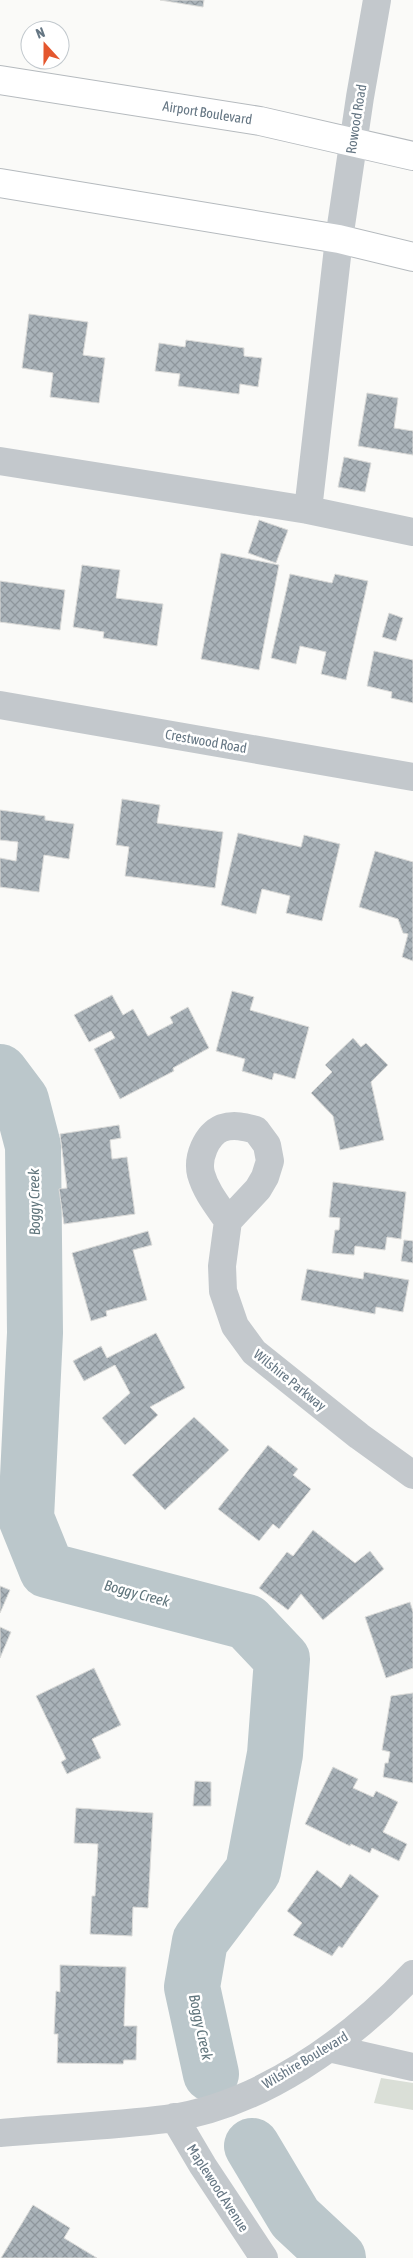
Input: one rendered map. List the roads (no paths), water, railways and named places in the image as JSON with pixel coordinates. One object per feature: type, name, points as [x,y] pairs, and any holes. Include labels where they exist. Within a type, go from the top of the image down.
[{"type":"main road","name":"Airport Boulevard","points":[[0,80],[260,121],[413,156]]},
{"type":"main road","points":[[0,183],[339,239],[413,257]]},
{"type":"street","name":"Rowood Road","points":[[308,510],[339,239],[353,141],[377,0]]},
{"type":"street","points":[[0,461],[308,510],[413,532]]},
{"type":"street","name":"Crestwood Road","points":[[0,706],[413,777]]},
{"type":"street","name":"Wilshire Parkway","points":[[228,1221],[222,1266],[223,1291],[235,1326],[254,1352],[359,1436],[413,1475]]},
{"type":"street","name":"Wilshire Boulevard","points":[[0,2133],[174,2117],[242,2097],[279,2079],[329,2048],[384,2006],[413,1974]]},
{"type":"street","points":[[329,2048],[413,2067]]},
{"type":"street","name":"Maplewood Avenue","points":[[174,2117],[203,2166],[264,2258]]},
{"type":"waterway","name":"Boggy Creek","points":[[0,1072],[21,1100],[33,1146],[35,1333],[26,1518],[47,1570],[247,1622],[282,1659],[275,1754],[253,1871],[200,1941],[192,1987],[211,2074]]},
{"type":"waterway","name":"Boggy Creek","points":[[252,2146],[295,2218],[338,2258]]}]
